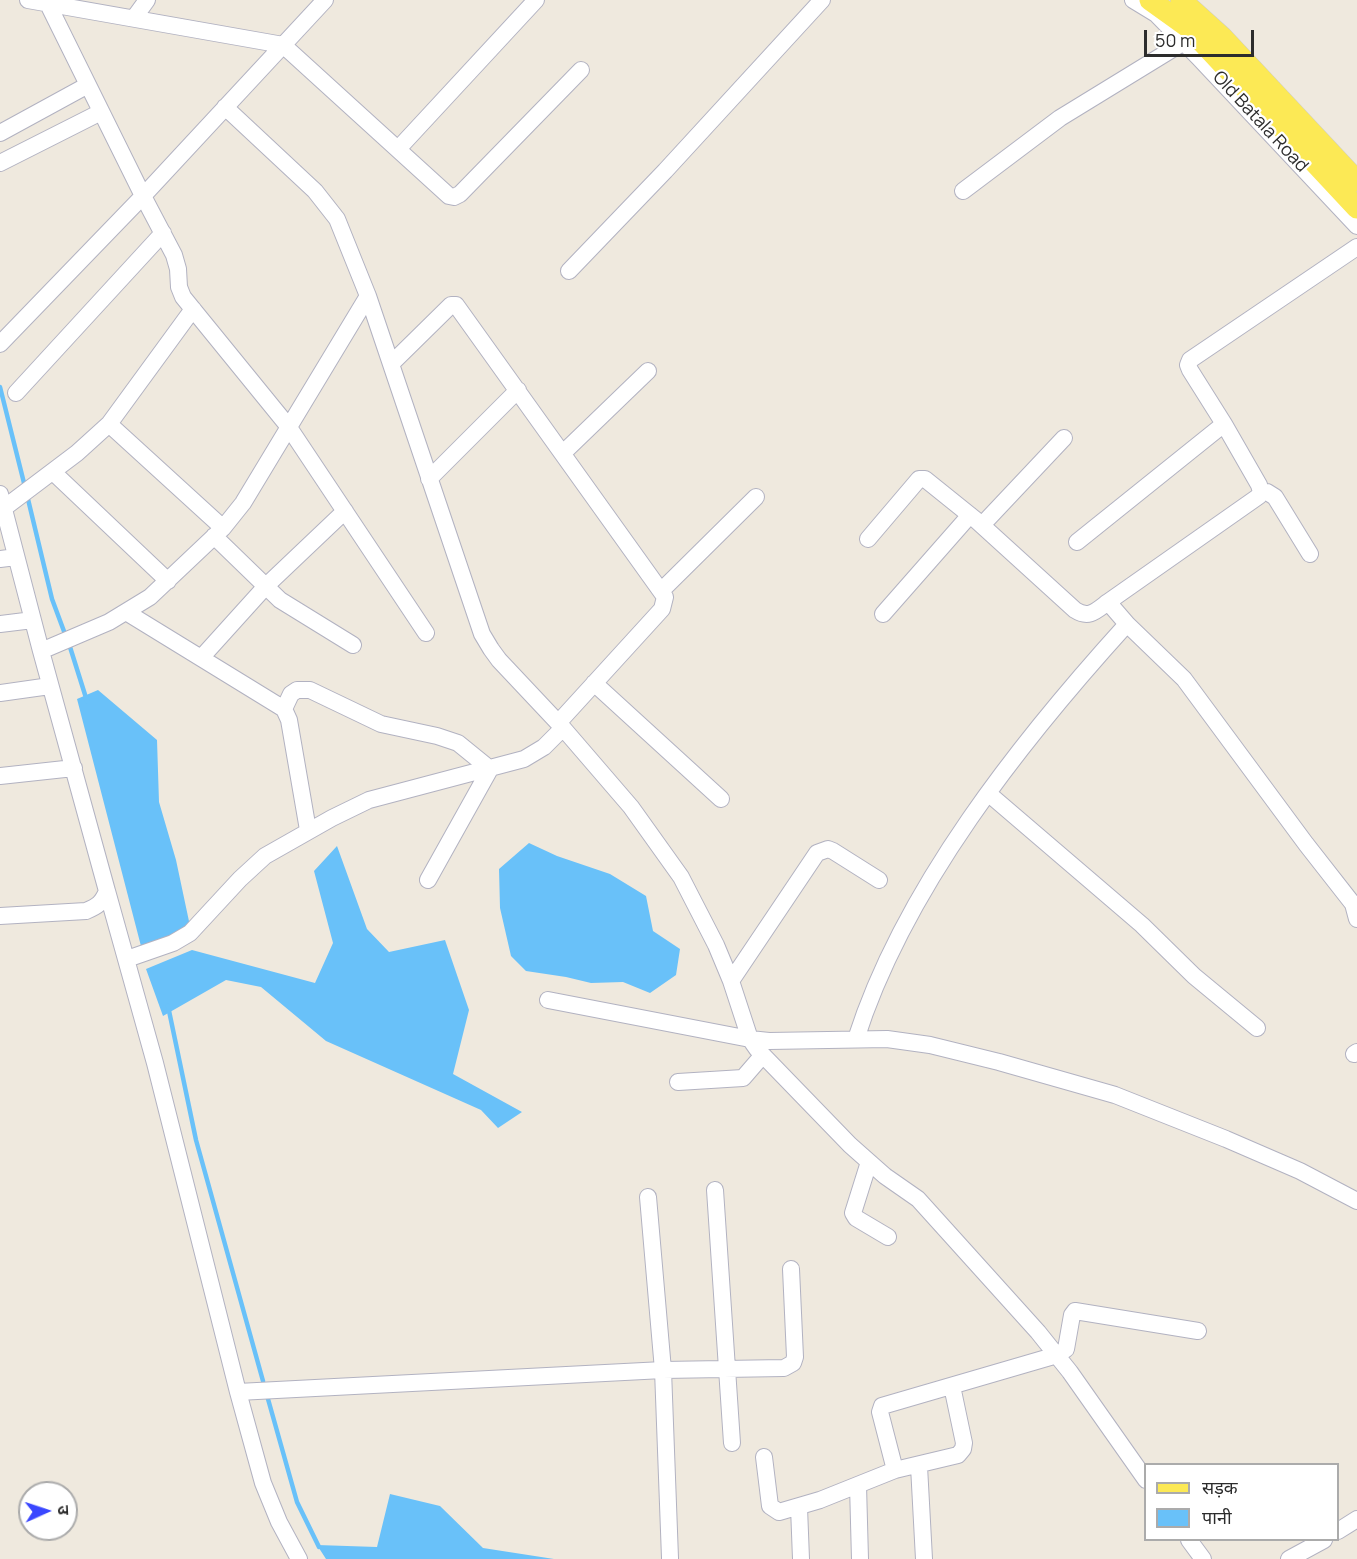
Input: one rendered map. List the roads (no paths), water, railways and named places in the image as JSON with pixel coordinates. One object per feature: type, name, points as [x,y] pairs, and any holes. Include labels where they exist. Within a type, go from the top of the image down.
[{"type":"main road","points":[[1150,0],[1189,28],[1357,208]]},
{"type":"main road","points":[[1181,0],[1222,38],[1357,181]]},
{"type":"street","points":[[28,0],[283,45],[449,196],[454,197],[460,194],[581,70]]},
{"type":"street","points":[[134,18],[147,0]]},
{"type":"street","points":[[0,344],[143,196],[325,0]]},
{"type":"street","points":[[398,149],[536,0]]},
{"type":"street","points":[[569,271],[665,171],[822,0]]},
{"type":"street","name":"Old Batala Road","points":[[1133,0],[1155,14],[1184,42],[1357,226]]},
{"type":"street","points":[[47,2],[177,262],[180,293],[288,426],[426,633]]},
{"type":"street","points":[[963,190],[1060,118],[1184,42]]},
{"type":"street","points":[[0,133],[88,85]]},
{"type":"street","points":[[225,107],[326,203],[337,219],[368,296],[482,634],[490,650],[561,725],[631,807],[675,867],[703,916],[731,981],[750,1039],[762,1056],[868,1162],[918,1199],[1038,1332],[1144,1477]]},
{"type":"street","points":[[0,163],[101,112]]},
{"type":"street","points":[[16,393],[162,233]]},
{"type":"street","points":[[868,539],[921,478],[925,479],[976,520],[1075,610],[1082,614],[1091,614],[1259,496],[1261,492],[1224,424],[1190,370],[1188,365],[1190,360],[1357,247]]},
{"type":"street","points":[[41,651],[83,634],[150,597],[218,532],[243,503],[368,296]]},
{"type":"street","points":[[127,959],[173,943],[190,933],[240,879],[265,856],[308,830],[369,800],[513,763],[534,754],[561,725],[594,683],[663,609],[665,597],[662,590],[456,305],[451,304],[391,364]]},
{"type":"street","points":[[193,309],[109,424],[53,472],[1,499],[8,558],[33,620],[127,959],[263,1483],[298,1559]]},
{"type":"street","points":[[563,453],[648,371]]},
{"type":"street","points":[[429,479],[518,390]]},
{"type":"street","points":[[109,424],[218,532],[266,586],[291,607],[353,645]]},
{"type":"street","points":[[1077,542],[1224,424]]},
{"type":"street","points":[[883,614],[976,520],[1064,438]]},
{"type":"street","points":[[53,472],[168,581]]},
{"type":"street","points":[[1261,492],[1267,492],[1275,497],[1310,554]]},
{"type":"street","points":[[662,590],[756,497]]},
{"type":"street","points":[[201,657],[266,586],[345,511]]},
{"type":"street","points":[[1108,602],[1184,680],[1353,904],[1357,919]]},
{"type":"street","points":[[126,612],[284,709],[289,720],[308,830]]},
{"type":"street","points":[[0,624],[33,620]]},
{"type":"street","points":[[856,1039],[883,967],[958,836],[1050,712],[1127,624]]},
{"type":"street","points":[[594,683],[722,799]]},
{"type":"street","points":[[0,693],[50,686]]},
{"type":"street","points":[[284,709],[291,694],[297,690],[310,690],[381,724],[458,743],[490,769]]},
{"type":"street","points":[[0,776],[74,768]]},
{"type":"street","points":[[428,880],[490,769]]},
{"type":"street","points":[[989,794],[1142,925],[1194,976],[1257,1028]]},
{"type":"street","points":[[731,981],[821,850],[833,851],[879,880]]},
{"type":"street","points":[[0,916],[86,911],[103,902],[107,891]]},
{"type":"street","points":[[548,1000],[750,1039],[769,1041],[887,1039],[930,1045],[999,1062],[1115,1095],[1226,1139],[1299,1171],[1357,1201]]},
{"type":"street","points":[[678,1082],[743,1078],[762,1056]]},
{"type":"street","points":[[868,1162],[853,1213],[856,1218],[888,1237]]},
{"type":"street","points":[[715,1190],[732,1443]]},
{"type":"street","points":[[648,1197],[663,1370],[670,1558]]},
{"type":"street","points":[[238,1392],[663,1370],[784,1368],[793,1363],[795,1357],[791,1269]]},
{"type":"street","points":[[895,1470],[880,1408],[1057,1355],[1066,1349],[1073,1312],[1077,1310],[1198,1331]]},
{"type":"street","points":[[765,1457],[771,1506],[779,1512],[799,1507],[895,1470],[958,1455],[964,1443],[952,1386]]},
{"type":"street","points":[[919,1466],[924,1559]]},
{"type":"street","points":[[858,1485],[860,1559]]},
{"type":"street","points":[[799,1507],[801,1559]]},
{"type":"street","points":[[1339,1530],[1357,1519]]},
{"type":"street","points":[[1190,1541],[1203,1559]]},
{"type":"street","points":[[1289,1559],[1320,1541]]},
{"type":"water","points":[[98,690],[157,740],[159,802],[176,860],[190,926],[142,950],[77,699]]},
{"type":"water","points":[[529,843],[557,856],[610,874],[646,896],[653,931],[680,949],[676,975],[650,993],[623,982],[591,983],[526,971],[511,956],[500,908],[499,869]]},
{"type":"water","points":[[337,846],[367,929],[389,952],[445,940],[469,1010],[453,1074],[522,1112],[498,1128],[481,1110],[326,1041],[261,987],[226,980],[163,1016],[146,969],[192,950],[315,983],[333,943],[314,871]]},
{"type":"water","points":[[390,1494],[440,1506],[483,1548],[554,1559],[326,1559],[317,1545],[377,1547]]},
{"type":"waterway","points":[[0,387],[25,487]]},
{"type":"waterway","points":[[27,495],[52,599],[65,634]]},
{"type":"waterway","points":[[70,647],[87,701]]},
{"type":"waterway","points":[[168,1006],[196,1140],[263,1381]]},
{"type":"waterway","points":[[268,1399],[297,1502],[319,1547]]}]
